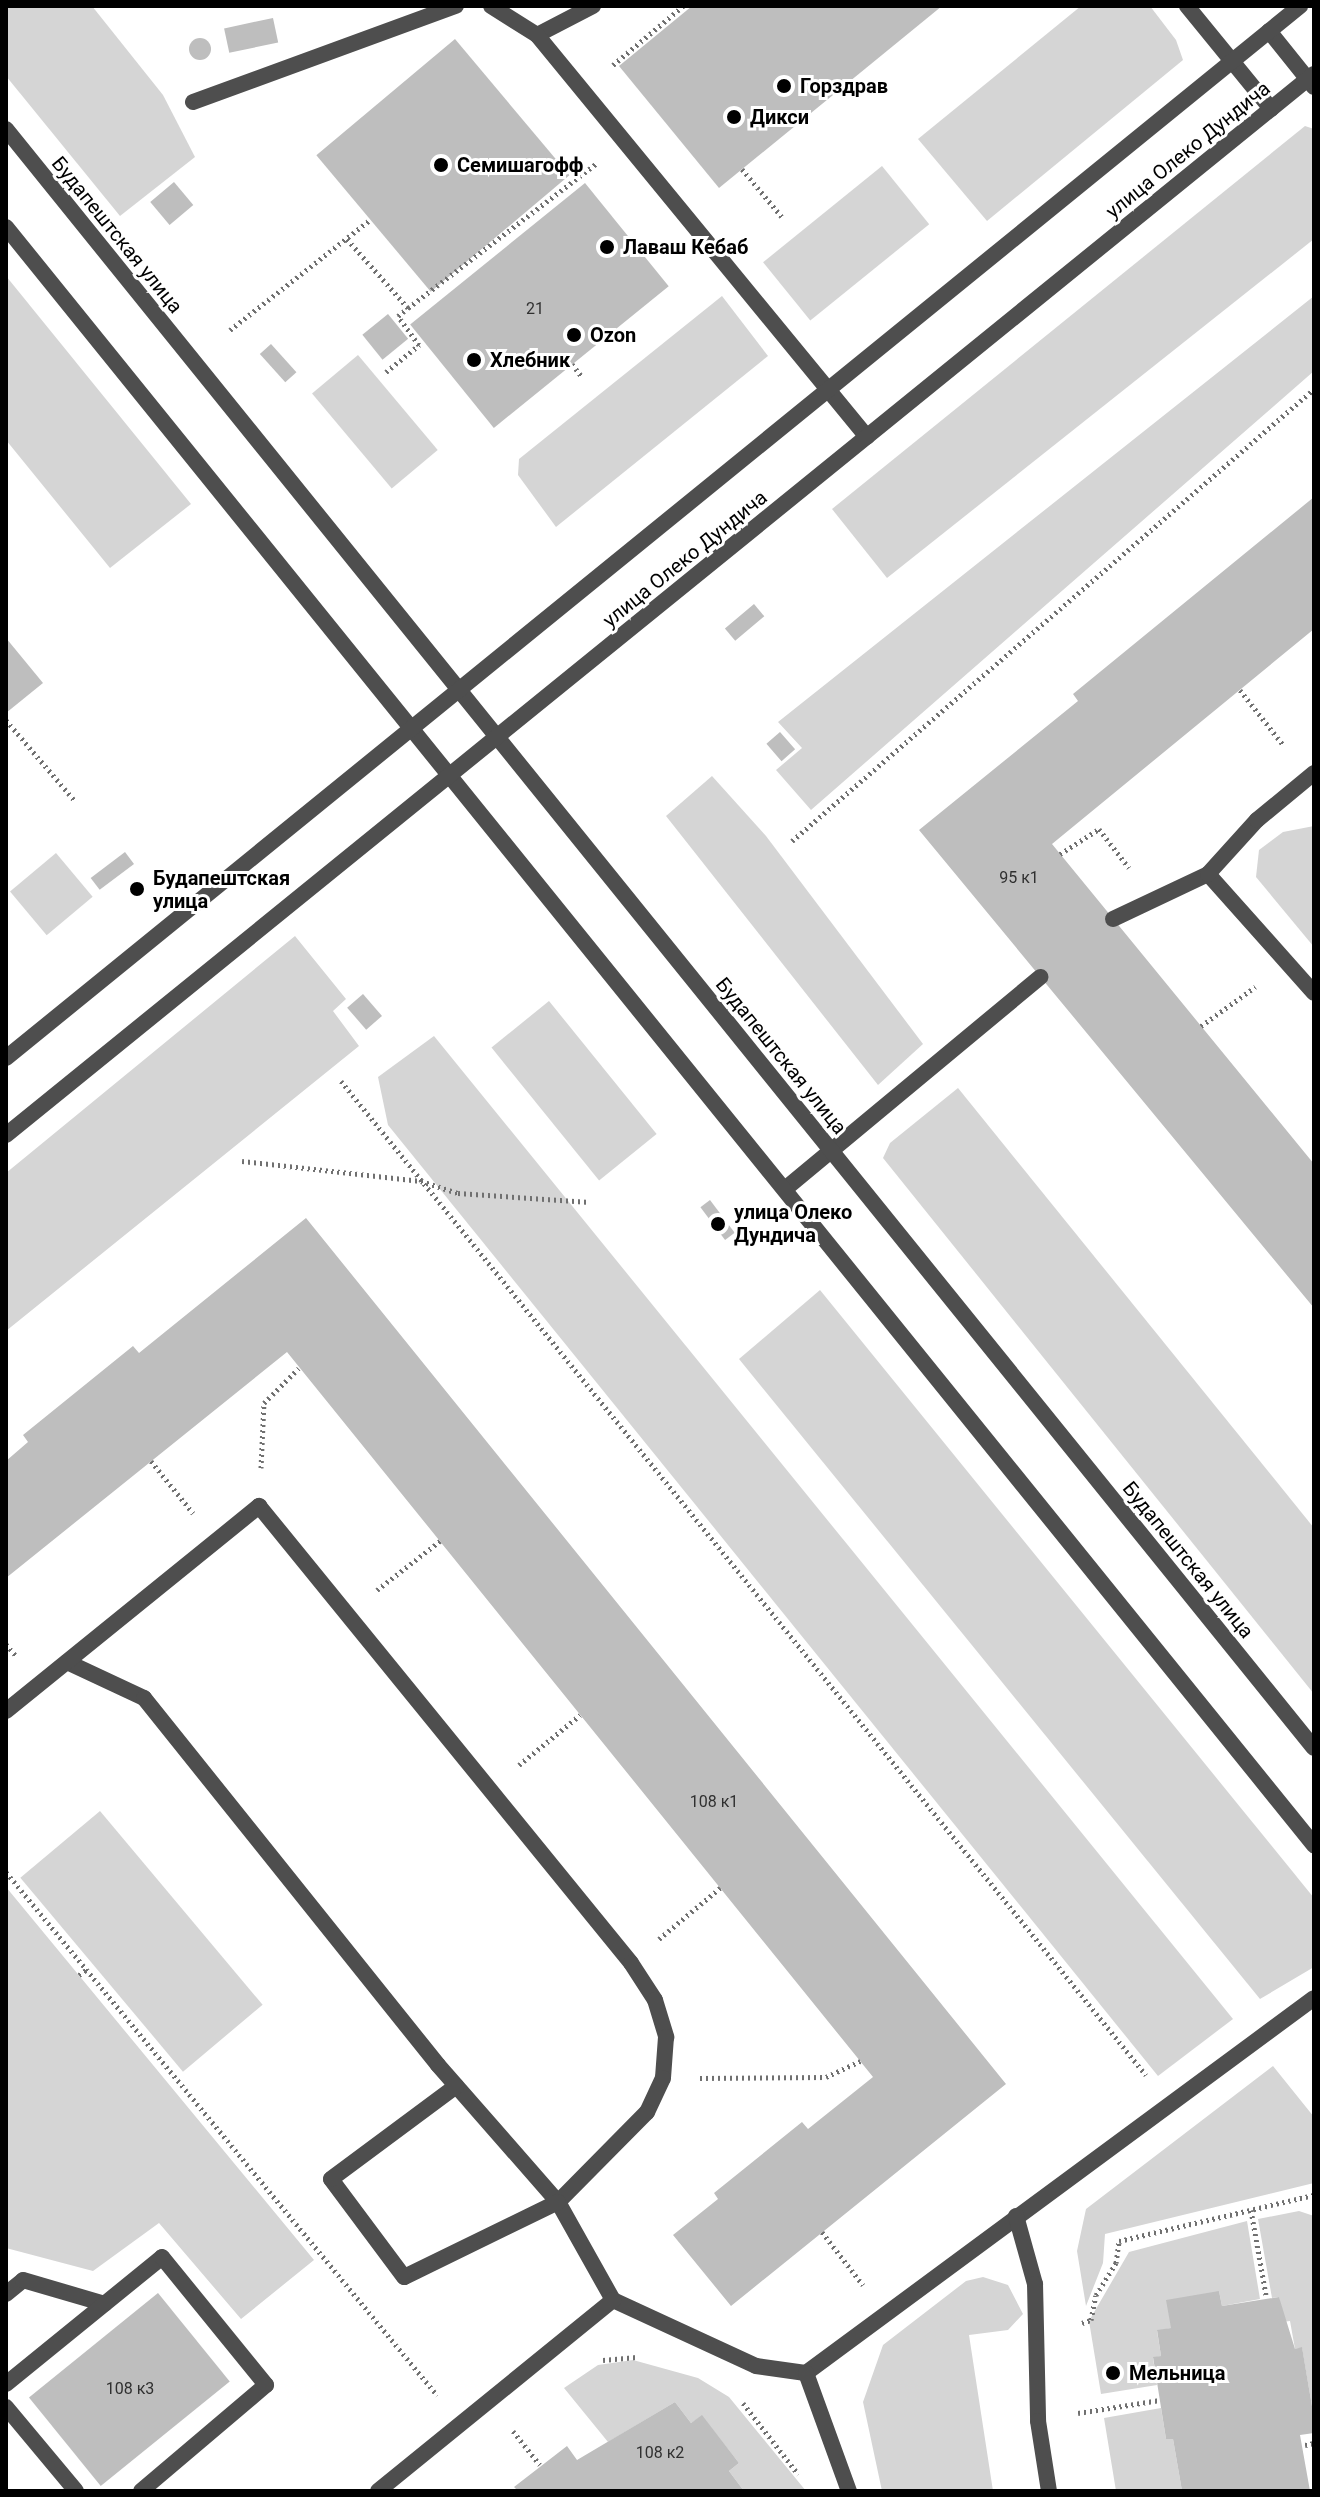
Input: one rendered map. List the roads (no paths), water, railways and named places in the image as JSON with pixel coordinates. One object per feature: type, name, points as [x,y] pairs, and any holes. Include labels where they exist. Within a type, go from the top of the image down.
[{"type":"street","points":[[193,102],[456,6]]},
{"type":"street","points":[[491,6],[537,35],[867,437]]},
{"type":"street","points":[[537,35],[593,6]]},
{"type":"street","points":[[1187,6],[1271,109]]},
{"type":"street","name":"улица Олеко Дундича","points":[[6,1058],[1300,6]]},
{"type":"street","points":[[1269,31],[1312,80]]},
{"type":"street","name":"улица Олеко Дундича","points":[[6,1135],[1271,109],[1312,80]]},
{"type":"street","name":"Будапештская улица","points":[[6,129],[1314,1748]]},
{"type":"street","points":[[6,227],[1314,1845]]},
{"type":"street","points":[[1113,919],[1208,874],[1257,820],[1311,775]]},
{"type":"street","points":[[1208,874],[1314,993]]},
{"type":"street","points":[[785,1189],[1040,977]]},
{"type":"street","points":[[6,1711],[259,1506],[631,1963],[655,2000],[666,2037],[663,2078],[647,2112],[558,2202],[404,2277],[331,2179],[456,2086]]},
{"type":"street","points":[[67,1662],[144,1698],[456,2086],[558,2202],[613,2300],[756,2366],[806,2373],[1314,1998]]},
{"type":"street","points":[[1016,2216],[1035,2284],[1038,2421],[1049,2491]]},
{"type":"street","points":[[6,2384],[162,2257],[266,2385],[141,2491]]},
{"type":"street","points":[[6,2294],[23,2280],[105,2304]]},
{"type":"street","points":[[378,2491],[613,2300]]},
{"type":"street","points":[[806,2373],[849,2491]]},
{"type":"street","points":[[6,2407],[76,2491]]},
{"type":"place","name":"Горздрав","points":[[784,86]]},
{"type":"place","name":"Дикси","points":[[734,117]]},
{"type":"place","name":"Семишагофф","points":[[441,165]]},
{"type":"place","name":"Лаваш Кебаб","points":[[607,247]]},
{"type":"place","name":"Ozon","points":[[574,335]]},
{"type":"place","name":"Хлебник","points":[[474,360]]},
{"type":"place","name":"Будапештская улица","points":[[137,889]]},
{"type":"place","name":"улица Олеко Дундича","points":[[718,1224]]},
{"type":"place","name":"Мельница","points":[[1113,2373]]}]
